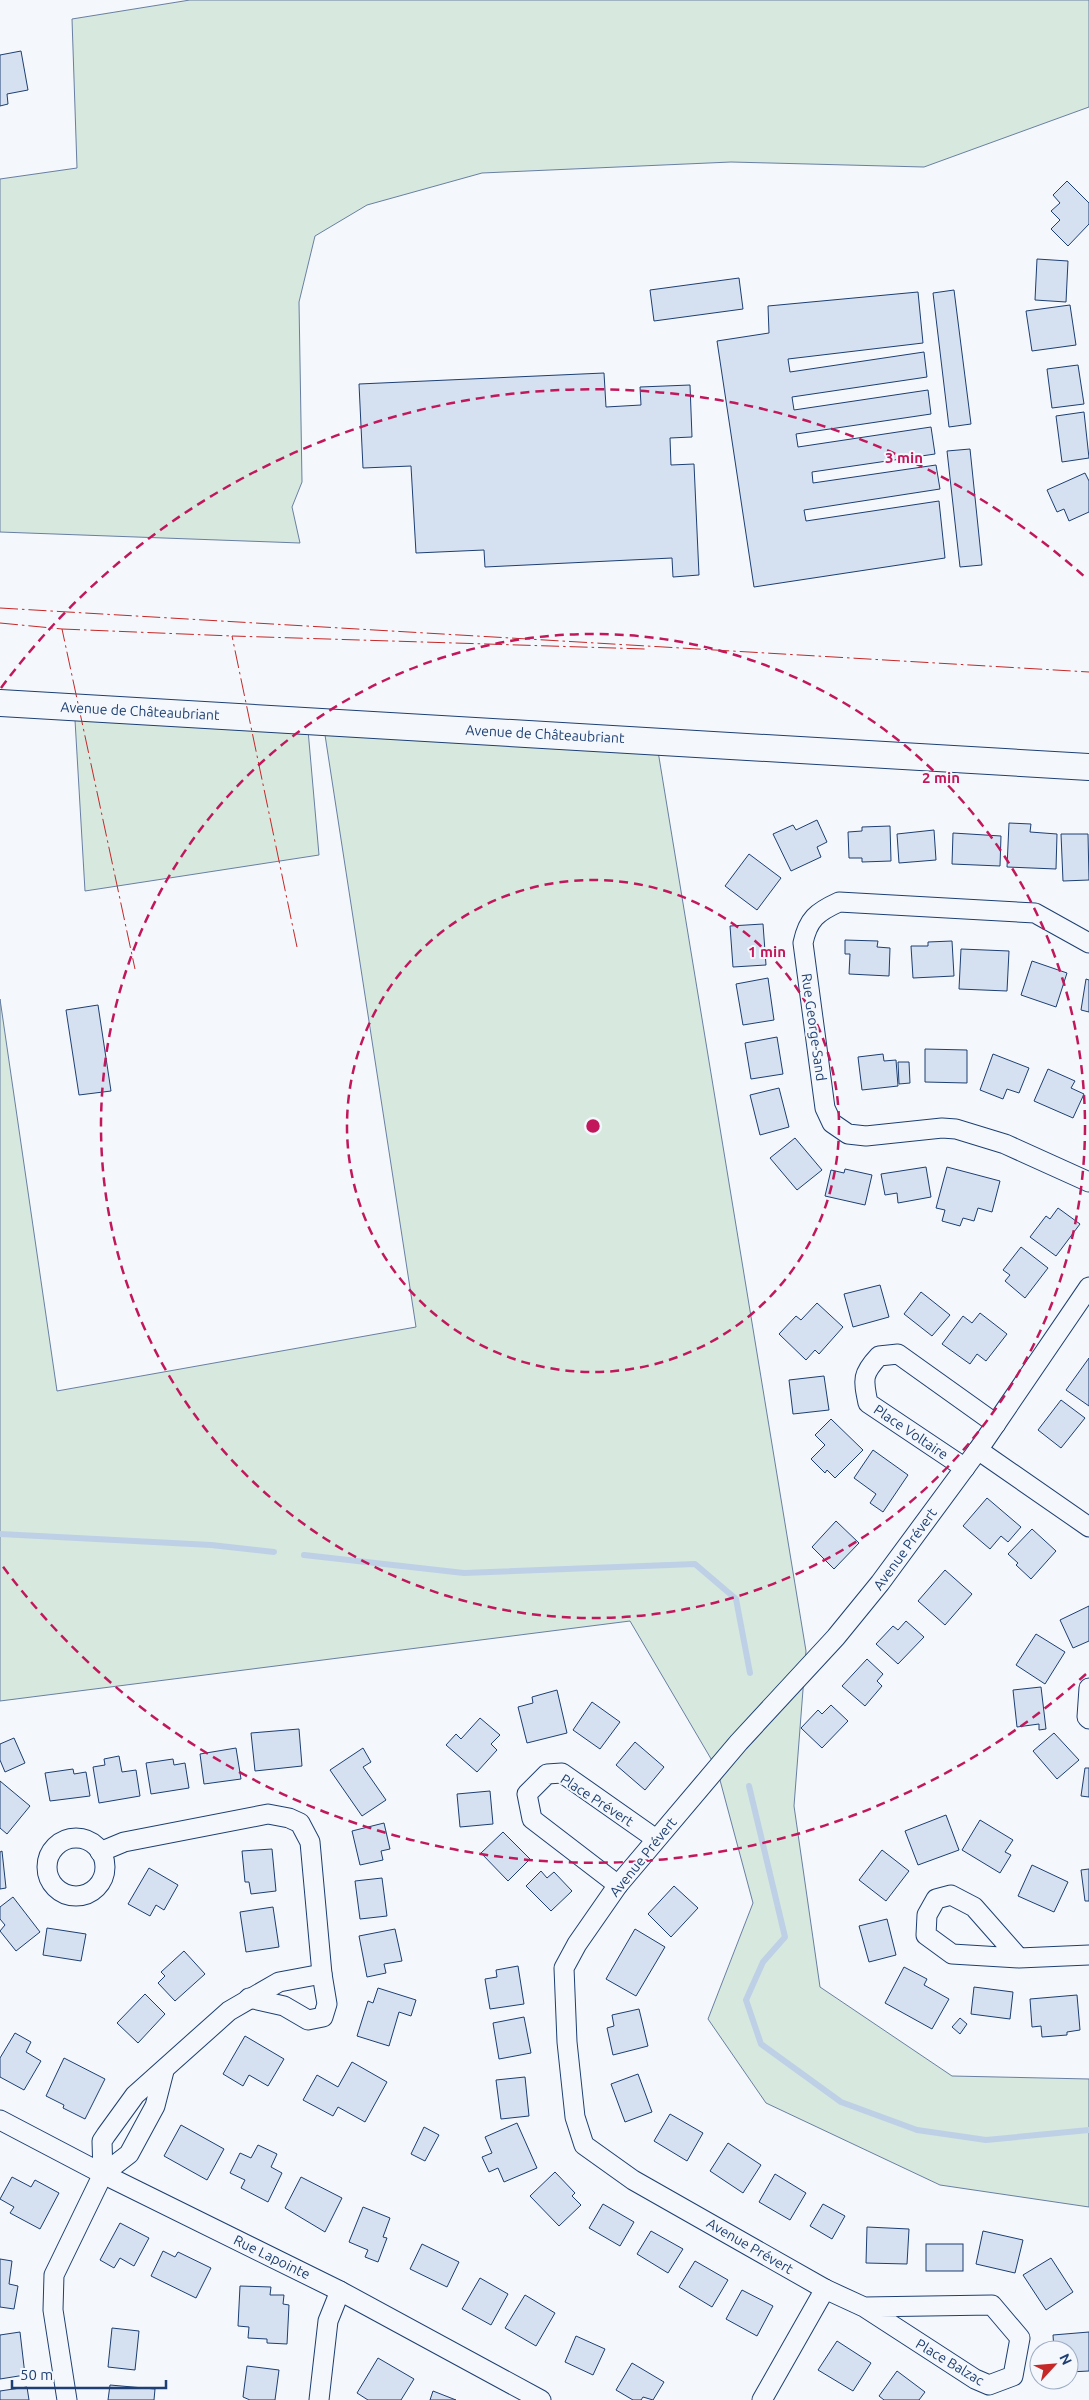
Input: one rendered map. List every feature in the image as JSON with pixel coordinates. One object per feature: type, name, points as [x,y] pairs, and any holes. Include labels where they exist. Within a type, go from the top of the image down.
[{"type":"street","name":"Avenue de Châteaubriant","points":[[0,703],[1089,767]]},
{"type":"street","name":"Rue George-Sand","points":[[1089,943],[1034,913],[839,902],[821,910],[807,926],[803,943],[825,1108],[832,1123],[848,1134],[866,1136],[942,1128],[956,1129],[1005,1144],[1089,1182]]},
{"type":"street","name":"Avenue Prévert","points":[[825,2289],[632,2180],[584,2145],[575,2117],[567,2042],[564,1968],[577,1944],[618,1885],[739,1742],[836,1637],[880,1583],[978,1450],[1089,1287]]},
{"type":"street","name":"Place Voltaire","points":[[965,1468],[868,1402],[863,1378],[870,1366],[879,1356],[898,1354],[996,1424]]},
{"type":"street","points":[[978,1450],[1089,1527]]},
{"type":"street","points":[[1089,1688],[1087,1717],[1089,1719]]},
{"type":"street","name":"Place Prévert","points":[[618,1885],[532,1820],[527,1794],[547,1774],[562,1773],[656,1839]]},
{"type":"street","points":[[100,1852],[124,1842],[268,1814],[289,1818],[300,1823],[310,1842],[322,1974],[327,2004],[323,2017],[308,2020],[284,2006],[249,1998]]},
{"type":"street","points":[[1019,1958],[974,1907],[951,1895],[936,1899],[927,1915],[926,1936],[952,1954],[1019,1958],[1089,1955]]},
{"type":"street","points":[[103,2174],[102,2141],[135,2096],[228,2011],[279,1982],[322,1974]]},
{"type":"street","points":[[67,2400],[53,2310],[54,2276],[103,2174],[129,2154],[155,2106],[164,2071]]},
{"type":"street","name":"Rue Lapointe","points":[[0,2120],[103,2174],[340,2291],[541,2400]]},
{"type":"street","points":[[762,2400],[825,2289]]},
{"type":"street","name":"Place Balzac","points":[[825,2289],[864,2307],[975,2379],[989,2385],[1013,2376],[1020,2338],[992,2305],[864,2307]]},
{"type":"street","points":[[319,2400],[328,2321],[340,2291]]},
{"type":"shaded area","points":[[190,0],[1089,0],[1089,107],[924,167],[731,162],[482,173],[367,205],[315,236],[299,302],[302,482],[292,507],[300,543],[0,532],[0,179],[77,168],[72,19]]},
{"type":"shaded area","points":[[75,720],[308,730],[319,855],[85,891]]},
{"type":"shaded area","points":[[323,722],[656,739],[806,1651],[794,1806],[820,1987],[952,2076],[1089,2079],[1089,2207],[940,2185],[766,2103],[708,2019],[753,1903],[717,1769],[630,1621],[0,1701],[0,999],[57,1391],[416,1327]]},
{"type":"building","points":[[21,51],[28,90],[7,94],[8,104],[0,106],[0,55]]},
{"type":"building","points":[[1067,181],[1089,203],[1089,224],[1068,246],[1051,229],[1060,220],[1051,211],[1060,203],[1053,195]]},
{"type":"building","points":[[1037,259],[1068,261],[1066,302],[1035,300]]},
{"type":"building","points":[[739,278],[743,309],[654,321],[650,290]]},
{"type":"building","points":[[954,290],[971,424],[949,427],[933,293]]},
{"type":"building","points":[[918,292],[923,343],[788,359],[790,372],[924,352],[927,377],[792,397],[794,410],[928,390],[931,414],[796,434],[798,447],[931,427],[935,454],[812,472],[813,483],[936,465],[940,489],[804,510],[806,521],[939,501],[945,558],[754,587],[717,341],[769,333],[768,306]]},
{"type":"building","points":[[1070,305],[1076,345],[1032,351],[1026,311]]},
{"type":"building","points":[[1078,365],[1084,404],[1052,408],[1047,369]]},
{"type":"building","points":[[604,373],[606,407],[641,405],[640,387],[690,385],[692,437],[670,438],[671,465],[694,464],[699,575],[673,577],[672,558],[485,567],[484,550],[416,553],[411,466],[363,468],[359,384]]},
{"type":"building","points":[[1084,412],[1089,458],[1062,462],[1056,416]]},
{"type":"building","points":[[970,449],[982,565],[960,567],[947,451]]},
{"type":"building","points":[[1085,473],[1089,481],[1089,512],[1069,521],[1064,509],[1057,512],[1047,490]]},
{"type":"building","points":[[817,820],[827,842],[817,847],[821,857],[791,871],[773,834],[793,825],[796,830]]},
{"type":"building","points":[[1009,823],[1031,824],[1030,832],[1057,834],[1056,869],[1007,867]]},
{"type":"building","points":[[890,826],[891,861],[862,862],[862,858],[849,858],[848,832],[862,831],[862,827]]},
{"type":"building","points":[[934,830],[936,860],[899,863],[897,834]]},
{"type":"building","points":[[953,833],[1001,836],[1000,866],[952,864]]},
{"type":"building","points":[[1061,834],[1088,834],[1089,880],[1063,881]]},
{"type":"building","points":[[749,854],[781,878],[757,910],[725,886]]},
{"type":"building","points":[[763,924],[766,965],[733,967],[730,926]]},
{"type":"building","points":[[845,940],[878,941],[877,947],[890,948],[889,976],[849,974],[850,954],[845,954]]},
{"type":"building","points":[[952,941],[954,976],[913,978],[911,946],[928,946],[928,942]]},
{"type":"building","points":[[961,949],[1009,951],[1007,991],[959,989]]},
{"type":"building","points":[[1032,961],[1067,973],[1056,1007],[1021,995]]},
{"type":"building","points":[[768,978],[774,1020],[743,1025],[736,984]]},
{"type":"building","points":[[1086,979],[1089,980],[1089,1012],[1081,1010]]},
{"type":"building","points":[[98,1005],[111,1091],[79,1095],[66,1010]]},
{"type":"building","points":[[777,1037],[783,1074],[751,1079],[745,1043]]},
{"type":"building","points":[[925,1049],[967,1050],[967,1083],[925,1082]]},
{"type":"building","points":[[883,1054],[884,1061],[896,1060],[898,1086],[862,1090],[858,1057]]},
{"type":"building","points":[[993,1054],[1029,1068],[1019,1093],[1007,1089],[1003,1099],[980,1090]]},
{"type":"building","points":[[898,1062],[909,1062],[910,1083],[899,1084]]},
{"type":"building","points":[[1048,1069],[1075,1081],[1071,1088],[1084,1094],[1073,1118],[1034,1101]]},
{"type":"building","points":[[779,1088],[789,1127],[760,1135],[750,1095]]},
{"type":"building","points":[[795,1138],[822,1170],[797,1190],[770,1158]]},
{"type":"building","points":[[926,1167],[931,1197],[898,1203],[897,1193],[885,1195],[881,1174]]},
{"type":"building","points":[[947,1167],[1000,1181],[992,1212],[978,1208],[974,1221],[963,1218],[960,1226],[942,1221],[945,1210],[936,1208]]},
{"type":"building","points":[[845,1169],[872,1175],[865,1205],[825,1196],[831,1170],[844,1173]]},
{"type":"building","points":[[1058,1208],[1080,1224],[1056,1256],[1030,1237],[1046,1216],[1050,1219]]},
{"type":"building","points":[[1021,1247],[1048,1268],[1025,1298],[1005,1281],[1010,1275],[1003,1270]]},
{"type":"building","points":[[880,1285],[889,1317],[853,1327],[844,1294]]},
{"type":"building","points":[[921,1292],[950,1315],[932,1336],[904,1314]]},
{"type":"building","points":[[817,1303],[843,1327],[819,1354],[815,1350],[806,1360],[779,1334],[796,1316],[801,1320]]},
{"type":"building","points":[[980,1313],[1007,1334],[986,1361],[977,1354],[970,1364],[942,1344],[963,1316],[972,1323]]},
{"type":"building","points":[[1089,1358],[1089,1406],[1066,1390]]},
{"type":"building","points":[[824,1376],[829,1410],[793,1414],[789,1380]]},
{"type":"building","points":[[1061,1400],[1085,1418],[1061,1448],[1038,1430]]},
{"type":"building","points":[[831,1419],[863,1450],[835,1478],[827,1470],[825,1473],[811,1459],[825,1445],[815,1435]]},
{"type":"building","points":[[873,1450],[908,1475],[883,1512],[870,1503],[876,1494],[854,1478]]},
{"type":"building","points":[[987,1498],[1021,1527],[1008,1542],[1001,1536],[990,1549],[963,1526]]},
{"type":"building","points":[[836,1521],[859,1543],[834,1569],[812,1547]]},
{"type":"building","points":[[1032,1529],[1056,1551],[1031,1579],[1016,1565],[1018,1563],[1008,1554]]},
{"type":"building","points":[[945,1570],[972,1594],[945,1625],[918,1601]]},
{"type":"building","points":[[1089,1606],[1089,1641],[1073,1648],[1060,1620]]},
{"type":"building","points":[[906,1621],[924,1637],[898,1664],[876,1644],[893,1626],[898,1630]]},
{"type":"building","points":[[1036,1634],[1065,1652],[1045,1684],[1016,1665]]},
{"type":"building","points":[[867,1659],[883,1674],[877,1681],[882,1686],[865,1706],[842,1686]]},
{"type":"building","points":[[1041,1687],[1046,1729],[1039,1730],[1039,1724],[1017,1727],[1013,1690]]},
{"type":"building","points":[[557,1690],[567,1733],[527,1743],[518,1707],[533,1703],[532,1697]]},
{"type":"building","points":[[592,1702],[620,1722],[600,1749],[573,1730]]},
{"type":"building","points":[[831,1705],[848,1721],[822,1748],[801,1728],[818,1710],[822,1714]]},
{"type":"building","points":[[480,1718],[500,1735],[491,1744],[497,1750],[477,1772],[446,1745],[456,1734],[461,1739]]},
{"type":"building","points":[[299,1729],[302,1766],[255,1771],[251,1733]]},
{"type":"building","points":[[1054,1733],[1079,1760],[1057,1779],[1033,1751]]},
{"type":"building","points":[[14,1738],[25,1763],[5,1772],[0,1760],[0,1744]]},
{"type":"building","points":[[635,1742],[664,1767],[645,1790],[616,1765]]},
{"type":"building","points":[[236,1748],[241,1779],[204,1784],[200,1754]]},
{"type":"building","points":[[363,1748],[371,1762],[363,1767],[386,1800],[362,1816],[330,1770]]},
{"type":"building","points":[[119,1756],[122,1772],[136,1770],[140,1796],[99,1803],[93,1767],[105,1765],[104,1759]]},
{"type":"building","points":[[173,1759],[174,1765],[185,1763],[189,1788],[151,1794],[146,1763]]},
{"type":"building","points":[[1085,1768],[1089,1768],[1089,1797],[1081,1796]]},
{"type":"building","points":[[73,1769],[74,1774],[86,1772],[90,1796],[50,1801],[45,1773]]},
{"type":"building","points":[[0,1781],[30,1806],[7,1834],[0,1828]]},
{"type":"building","points":[[490,1791],[493,1824],[460,1827],[457,1794]]},
{"type":"building","points":[[946,1815],[959,1850],[918,1865],[905,1831]]},
{"type":"building","points":[[980,1820],[1013,1840],[1005,1852],[1011,1855],[1000,1873],[962,1850]]},
{"type":"building","points":[[384,1823],[390,1849],[381,1851],[383,1860],[360,1865],[352,1831]]},
{"type":"building","points":[[503,1832],[530,1859],[508,1881],[481,1853]]},
{"type":"building","points":[[272,1849],[276,1891],[251,1894],[249,1882],[245,1882],[242,1851]]},
{"type":"building","points":[[882,1850],[909,1871],[886,1901],[859,1880]]},
{"type":"building","points":[[2,1851],[6,1888],[0,1889],[0,1852]]},
{"type":"building","points":[[1032,1865],[1068,1882],[1054,1912],[1018,1896]]},
{"type":"building","points":[[149,1868],[178,1885],[164,1910],[156,1905],[150,1916],[128,1904]]},
{"type":"building","points":[[1089,1869],[1089,1901],[1085,1901],[1081,1870]]},
{"type":"building","points":[[541,1871],[547,1878],[554,1872],[572,1891],[551,1911],[526,1886]]},
{"type":"building","points":[[382,1878],[387,1916],[360,1919],[355,1881]]},
{"type":"building","points":[[674,1886],[698,1908],[671,1937],[648,1914]]},
{"type":"building","points":[[13,1897],[40,1932],[16,1951],[0,1931],[5,1925],[0,1919],[0,1907]]},
{"type":"building","points":[[273,1907],[279,1947],[246,1952],[240,1912]]},
{"type":"building","points":[[887,1919],[896,1955],[869,1962],[859,1926]]},
{"type":"building","points":[[47,1928],[86,1934],[81,1961],[43,1955]]},
{"type":"building","points":[[395,1929],[402,1961],[384,1964],[386,1973],[367,1977],[359,1936]]},
{"type":"building","points":[[635,1929],[665,1947],[636,1996],[606,1979]]},
{"type":"building","points":[[184,1951],[205,1974],[175,2001],[158,1983],[165,1976],[161,1972]]},
{"type":"building","points":[[518,1966],[524,2004],[490,2009],[485,1979],[497,1977],[496,1970]]},
{"type":"building","points":[[904,1967],[927,1979],[924,1985],[949,1999],[932,2029],[885,2003]]},
{"type":"building","points":[[974,1987],[1013,1992],[1010,2019],[971,2014]]},
{"type":"building","points":[[378,1988],[416,2000],[411,2016],[399,2012],[389,2046],[357,2036],[368,2001],[373,2003]]},
{"type":"building","points":[[145,1994],[165,2014],[138,2043],[117,2023]]},
{"type":"building","points":[[1077,1995],[1080,2030],[1067,2032],[1067,2035],[1042,2037],[1041,2026],[1032,2027],[1030,1999]]},
{"type":"building","points":[[639,2009],[648,2046],[613,2055],[607,2028],[614,2026],[612,2015]]},
{"type":"building","points":[[524,2017],[531,2053],[499,2059],[493,2023]]},
{"type":"building","points":[[960,2018],[967,2024],[960,2034],[952,2027]]},
{"type":"building","points":[[15,2033],[31,2042],[26,2052],[41,2061],[24,2090],[0,2077],[0,2058]]},
{"type":"building","points":[[245,2036],[284,2059],[268,2086],[249,2075],[243,2086],[223,2074]]},
{"type":"building","points":[[64,2058],[105,2079],[85,2119],[63,2108],[64,2105],[46,2096]]},
{"type":"building","points":[[352,2062],[387,2082],[365,2122],[338,2107],[333,2116],[303,2100],[317,2075],[338,2087]]},
{"type":"building","points":[[638,2074],[652,2112],[625,2122],[611,2084]]},
{"type":"building","points":[[525,2077],[529,2116],[501,2119],[496,2080]]},
{"type":"building","points":[[670,2114],[703,2133],[687,2161],[654,2141]]},
{"type":"building","points":[[517,2123],[537,2168],[504,2182],[498,2168],[489,2172],[482,2157],[492,2153],[485,2137]]},
{"type":"building","points":[[181,2125],[224,2149],[207,2180],[164,2156]]},
{"type":"building","points":[[424,2127],[439,2135],[425,2161],[411,2154]]},
{"type":"building","points":[[728,2143],[761,2165],[743,2193],[710,2171]]},
{"type":"building","points":[[258,2145],[277,2154],[271,2167],[282,2173],[268,2202],[241,2188],[245,2180],[230,2173],[240,2153],[251,2158]]},
{"type":"building","points":[[555,2172],[575,2193],[572,2196],[581,2205],[559,2226],[530,2196]]},
{"type":"building","points":[[775,2174],[806,2193],[790,2220],[759,2202]]},
{"type":"building","points":[[12,2177],[31,2187],[35,2180],[59,2193],[40,2229],[10,2213],[14,2207],[0,2199]]},
{"type":"building","points":[[301,2177],[342,2198],[325,2232],[285,2208]]},
{"type":"building","points":[[603,2204],[634,2222],[620,2246],[589,2228]]},
{"type":"building","points":[[823,2204],[845,2216],[832,2239],[810,2226]]},
{"type":"building","points":[[363,2207],[390,2218],[383,2237],[387,2238],[378,2262],[365,2257],[368,2250],[349,2242]]},
{"type":"building","points":[[120,2223],[149,2238],[134,2266],[120,2258],[114,2268],[100,2260]]},
{"type":"building","points":[[867,2227],[909,2229],[907,2264],[866,2263]]},
{"type":"building","points":[[651,2231],[683,2249],[668,2273],[637,2254]]},
{"type":"building","points":[[983,2231],[1023,2240],[1015,2273],[976,2264]]},
{"type":"building","points":[[422,2244],[459,2262],[447,2287],[410,2269]]},
{"type":"building","points":[[926,2244],[963,2244],[963,2271],[926,2271]]},
{"type":"building","points":[[163,2251],[175,2257],[178,2252],[211,2268],[196,2298],[151,2276]]},
{"type":"building","points":[[1051,2258],[1073,2292],[1046,2310],[1023,2275]]},
{"type":"building","points":[[0,2259],[12,2261],[9,2284],[18,2286],[14,2309],[0,2307]]},
{"type":"building","points":[[695,2261],[728,2280],[712,2307],[679,2287]]},
{"type":"building","points":[[480,2278],[508,2294],[491,2325],[462,2309]]},
{"type":"building","points":[[240,2286],[271,2287],[270,2295],[284,2295],[283,2304],[289,2305],[287,2344],[267,2343],[267,2339],[248,2338],[249,2327],[238,2326]]},
{"type":"building","points":[[742,2290],[773,2306],[757,2336],[726,2319]]},
{"type":"building","points":[[525,2295],[555,2313],[536,2346],[505,2328]]},
{"type":"building","points":[[112,2328],[139,2331],[135,2370],[108,2367]]},
{"type":"building","points":[[20,2332],[25,2375],[0,2379],[0,2335]]},
{"type":"building","points":[[1089,2332],[1089,2371],[1079,2372],[1079,2340],[1053,2340],[1053,2335]]},
{"type":"building","points":[[576,2336],[605,2349],[593,2375],[565,2362]]},
{"type":"building","points":[[837,2341],[871,2363],[853,2391],[818,2370]]},
{"type":"building","points":[[378,2358],[414,2379],[401,2400],[368,2400],[357,2393]]},
{"type":"building","points":[[632,2363],[664,2382],[653,2400],[643,2397],[641,2400],[633,2400],[616,2390]]},
{"type":"building","points":[[247,2366],[279,2370],[275,2400],[250,2400],[243,2397]]},
{"type":"building","points":[[897,2371],[925,2392],[919,2400],[884,2400],[879,2396]]},
{"type":"building","points":[[110,2385],[155,2389],[154,2400],[108,2400]]},
{"type":"building","points":[[27,2387],[29,2400],[0,2400],[0,2391]]},
{"type":"building","points":[[433,2391],[456,2400],[430,2400]]},
{"type":"waterway","points":[[0,1534],[211,1545],[274,1552]]},
{"type":"waterway","points":[[304,1555],[464,1573],[695,1564],[736,1599],[750,1673]]},
{"type":"waterway","points":[[749,1786],[785,1937],[763,1962],[746,2000],[761,2044],[841,2102],[917,2130],[986,2140],[1089,2130]]},
{"type":"power","points":[[0,608],[1089,672]]},
{"type":"power","points":[[0,623],[62,629],[135,969]]},
{"type":"power","points":[[62,629],[232,636]]},
{"type":"power","points":[[297,947],[232,636],[645,649]]}]
